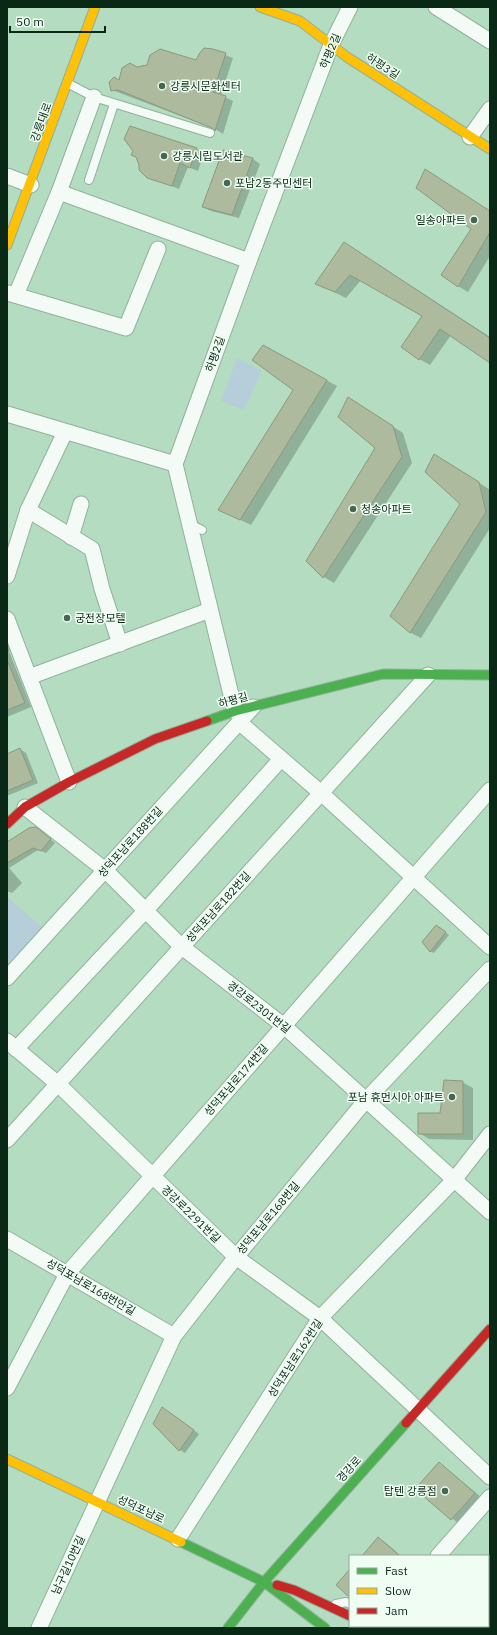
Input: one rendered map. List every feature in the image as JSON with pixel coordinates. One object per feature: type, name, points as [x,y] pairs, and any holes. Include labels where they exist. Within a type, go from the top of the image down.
[{"type":"street","name":"강릉대로","points":[[7,245],[31,185],[95,7]]},
{"type":"street","name":"하평3길","points":[[260,7],[300,21],[331,45],[490,150]]},
{"type":"street","name":"하평2길","points":[[175,464],[249,261],[331,45],[350,7]]},
{"type":"street","points":[[436,7],[490,41]]},
{"type":"street","points":[[94,97],[59,192],[12,294],[126,328],[158,249]]},
{"type":"street","points":[[470,137],[490,109]]},
{"type":"street","points":[[7,176],[31,185]]},
{"type":"street","points":[[59,192],[249,261]]},
{"type":"street","points":[[7,414],[175,464],[195,527],[210,610],[237,716],[281,759],[321,793],[490,947]]},
{"type":"street","points":[[7,576],[28,510],[65,432]]},
{"type":"street","points":[[71,536],[81,504]]},
{"type":"street","points":[[28,510],[92,549],[102,589],[120,644]]},
{"type":"street","points":[[29,677],[210,610]]},
{"type":"street","points":[[7,619],[69,782]]},
{"type":"street","name":"하평길","points":[[253,707],[382,674],[490,675]]},
{"type":"street","name":"성덕포남로182번길","points":[[7,1140],[428,674]]},
{"type":"street","name":"성덕포남로188번길","points":[[7,978],[105,870],[237,716],[253,707]]},
{"type":"street","name":"하평길","points":[[7,824],[25,807],[69,782],[154,739],[237,716]]},
{"type":"street","points":[[12,1045],[146,910],[281,759]]},
{"type":"street","name":"성덕포남로174번길","points":[[7,1388],[67,1274],[490,790]]},
{"type":"street","name":"경강로2301번길","points":[[25,807],[105,870],[182,947],[284,1026],[490,1212]]},
{"type":"street","name":"성덕포남로168번길","points":[[98,1502],[174,1336],[236,1257],[366,1100],[490,969]]},
{"type":"street","name":"경강로2291번길","points":[[12,1045],[58,1084],[236,1257],[320,1318],[490,1477]]},
{"type":"street","name":"성덕포남로162번길","points":[[178,1539],[320,1318],[454,1180],[490,1134]]},
{"type":"street","name":"성덕포남로168번안길","points":[[7,1239],[174,1336]]},
{"type":"street","name":"경강로","points":[[228,1628],[264,1582],[490,1329]]},
{"type":"street","name":"성덕포남로","points":[[7,1459],[178,1539],[264,1582],[323,1627]]},
{"type":"street","points":[[439,1555],[490,1497]]},
{"type":"street","name":"남구길10번길","points":[[39,1628],[98,1502]]},
{"type":"street","name":"성덕포남로","points":[[264,1582],[294,1590],[349,1616]]},
{"type":"lane","points":[[68,83],[94,97],[210,133]]},
{"type":"lane","points":[[89,180],[114,104]]},
{"type":"lane","points":[[328,1605],[346,1602],[349,1604]]},
{"type":"shaded area","points":[[237,358],[262,371],[244,410],[221,401]]},
{"type":"shaded area","points":[[7,897],[43,928],[7,968]]},
{"type":"building","name":"강릉시문화센터","points":[[204,48],[226,53],[213,92],[226,96],[215,131],[212,128],[118,90],[111,91],[109,82],[114,77],[119,80],[122,68],[130,63],[137,67],[147,65],[150,55],[160,49],[196,60]]},
{"type":"building","name":"강릉시립도서관","points":[[130,126],[197,148],[190,168],[180,163],[172,186],[147,178],[139,170],[136,157],[131,155],[133,151],[124,139]]},
{"type":"building","name":"포남2동주민센터","points":[[223,150],[253,158],[232,215],[202,207]]},
{"type":"building","name":"일송아파트","points":[[425,169],[490,211],[490,232],[458,287],[441,275],[471,229],[416,188]]},
{"type":"building","points":[[344,242],[490,338],[490,363],[440,329],[419,360],[401,347],[422,316],[350,275],[335,292],[315,284]]},
{"type":"building","points":[[263,345],[327,380],[240,520],[218,510],[293,390],[252,360]]},
{"type":"building","name":"청송아파트","points":[[348,397],[393,426],[402,457],[323,578],[306,561],[375,448],[338,417]]},
{"type":"building","name":"청송아파트","points":[[434,454],[479,482],[486,512],[410,633],[390,616],[460,504],[425,472]]},
{"type":"building","points":[[7,660],[25,703],[7,710]]},
{"type":"building","points":[[20,748],[33,780],[7,791],[7,754]]},
{"type":"building","points":[[36,827],[51,839],[41,851],[33,848],[7,863],[7,842],[29,828]]},
{"type":"building","points":[[436,925],[446,932],[430,952],[422,942]]},
{"type":"building","name":"포남 휴먼시아 아파트","points":[[444,1080],[463,1081],[463,1134],[418,1134],[418,1113],[440,1113]]},
{"type":"building","points":[[162,1407],[194,1430],[179,1451],[153,1424]]},
{"type":"building","name":"탑텐 강릉점","points":[[439,1462],[475,1493],[451,1520],[415,1489]]},
{"type":"building","points":[[378,1537],[399,1555],[363,1555]]},
{"type":"building","points":[[349,1570],[349,1597],[336,1585]]},
{"type":"traffic: fast","points":[[207,721],[235,711],[383,674],[490,675]]},
{"type":"traffic: fast","points":[[228,1628],[264,1582],[406,1423]]},
{"type":"traffic: fast","points":[[181,1542],[264,1582],[325,1628]]},
{"type":"traffic: slow","points":[[7,245],[95,7]]},
{"type":"traffic: slow","points":[[260,7],[300,21],[347,57],[490,149]]},
{"type":"traffic: slow","points":[[7,1459],[181,1542]]},
{"type":"traffic: jam","points":[[7,824],[25,807],[69,782],[155,739],[207,721]]},
{"type":"traffic: jam","points":[[406,1423],[490,1329]]},
{"type":"traffic: jam","points":[[277,1585],[294,1590],[349,1616]]},
{"type":"place","name":"강릉시문화센터","points":[[162,86]]},
{"type":"place","name":"강릉시립도서관","points":[[164,156]]},
{"type":"place","name":"포남2동주민센터","points":[[227,183]]},
{"type":"place","name":"일송아파트","points":[[474,220]]},
{"type":"place","name":"청송아파트","points":[[353,509]]},
{"type":"place","name":"궁전장모텔","points":[[67,618]]},
{"type":"place","name":"포남 휴먼시아 아파트","points":[[452,1097]]},
{"type":"place","name":"탑텐 강릉점","points":[[445,1491]]}]
